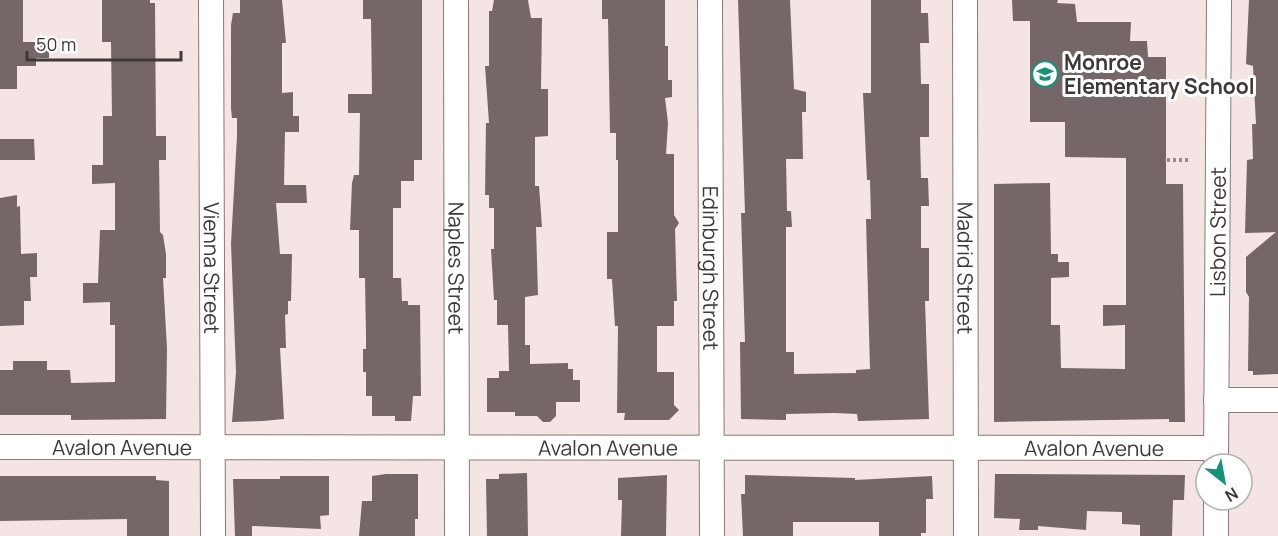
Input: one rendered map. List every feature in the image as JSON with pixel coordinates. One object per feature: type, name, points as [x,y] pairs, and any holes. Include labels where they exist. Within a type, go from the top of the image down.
[{"type":"street","name":"Vienna Street","points":[[211,0],[213,536]]},
{"type":"street","name":"Naples Street","points":[[456,0],[457,536]]},
{"type":"street","name":"Edinburgh Street","points":[[710,0],[712,536]]},
{"type":"street","name":"Madrid Street","points":[[965,0],[966,536]]},
{"type":"street","name":"Lisbon Street","points":[[1216,452],[1219,0]]},
{"type":"street","points":[[1216,400],[1278,400]]},
{"type":"street","name":"Avalon Avenue","points":[[0,447],[711,449],[965,447],[1194,455]]},
{"type":"street","points":[[1216,512],[1216,536]]},
{"type":"path","points":[[1167,160],[1188,160]]},
{"type":"building","points":[[0,0],[23,0],[23,42],[49,42],[49,58],[36,58],[36,66],[17,66],[17,89],[0,89]]},
{"type":"building","points":[[102,0],[150,0],[150,3],[155,3],[156,136],[166,136],[166,160],[159,160],[160,232],[163,235],[166,254],[166,278],[163,278],[167,348],[166,419],[71,420],[71,415],[0,415],[0,370],[13,370],[13,361],[47,361],[47,370],[70,370],[71,383],[115,382],[115,325],[110,325],[110,302],[83,303],[83,283],[98,283],[100,230],[115,230],[115,183],[92,184],[92,165],[103,165],[103,116],[112,116],[111,42],[102,42]]},
{"type":"building","points":[[240,0],[282,0],[286,43],[282,43],[282,93],[293,92],[293,116],[299,116],[299,132],[285,132],[284,185],[306,185],[307,203],[276,203],[280,254],[292,254],[291,301],[288,301],[288,314],[285,315],[286,348],[280,348],[284,419],[232,422],[236,372],[231,244],[237,118],[232,118],[231,109],[231,25],[233,13],[240,13]]},
{"type":"building","points":[[363,0],[422,0],[422,160],[414,160],[414,181],[401,181],[401,208],[393,208],[393,278],[401,278],[402,301],[408,301],[408,305],[420,305],[421,396],[413,396],[411,421],[395,421],[395,416],[372,416],[372,396],[366,396],[366,372],[363,372],[363,349],[366,349],[365,278],[359,278],[359,230],[350,230],[352,183],[354,175],[359,175],[360,113],[348,113],[348,94],[372,94],[371,19],[363,19]]},
{"type":"building","points":[[494,0],[528,0],[531,18],[542,18],[541,89],[548,89],[548,136],[535,137],[535,186],[539,186],[542,227],[536,227],[538,295],[525,297],[525,345],[530,345],[530,364],[568,363],[568,369],[573,369],[573,380],[580,380],[580,402],[556,402],[556,416],[550,422],[543,422],[537,416],[515,416],[515,412],[487,412],[487,378],[499,378],[499,371],[509,371],[508,325],[497,325],[497,300],[494,300],[491,249],[494,249],[494,208],[489,208],[489,195],[485,195],[486,123],[489,123],[485,66],[489,66],[489,11],[492,11]]},
{"type":"building","points":[[602,0],[665,0],[665,46],[668,46],[668,80],[672,80],[672,97],[665,98],[668,123],[666,154],[674,154],[674,215],[679,223],[675,229],[677,301],[674,301],[674,326],[657,326],[657,372],[674,372],[674,405],[679,410],[669,420],[624,420],[625,413],[617,413],[618,326],[615,326],[612,279],[607,279],[607,232],[618,232],[618,160],[616,160],[616,133],[610,133],[608,19],[602,19]]},
{"type":"building","points":[[738,0],[790,0],[794,89],[806,92],[806,112],[802,112],[803,159],[786,159],[787,211],[791,211],[792,227],[786,227],[786,352],[794,352],[794,374],[856,373],[856,370],[870,369],[866,219],[871,219],[863,93],[871,93],[871,0],[921,0],[921,13],[928,13],[929,43],[920,43],[921,84],[929,84],[929,137],[920,137],[921,178],[928,178],[929,206],[921,206],[921,248],[929,248],[929,301],[925,301],[929,419],[858,421],[857,414],[834,413],[786,414],[786,420],[741,419],[740,342],[745,342],[741,213],[745,213]]},
{"type":"building","points":[[1012,0],[1058,0],[1057,3],[1075,4],[1077,22],[1131,22],[1130,41],[1147,41],[1148,57],[1166,57],[1166,184],[1183,184],[1185,422],[1169,422],[1169,419],[994,422],[994,184],[1050,183],[1051,254],[1058,254],[1058,262],[1069,262],[1069,277],[1051,278],[1051,325],[1060,325],[1061,368],[1125,369],[1125,325],[1103,326],[1103,305],[1126,305],[1126,158],[1065,157],[1065,122],[1030,122],[1030,21],[1013,21]]},
{"type":"building","points":[[1249,0],[1278,0],[1278,374],[1253,375],[1253,371],[1248,371],[1249,297],[1246,292],[1246,257],[1276,232],[1245,233],[1247,160],[1253,159],[1252,124],[1256,124],[1253,66],[1246,64]]},
{"type":"building","points":[[0,139],[34,139],[35,160],[0,160]]},
{"type":"building","points":[[17,195],[17,207],[20,206],[21,254],[37,253],[37,277],[30,277],[31,301],[24,301],[24,325],[0,326],[0,198]]},
{"type":"building","points":[[527,473],[528,536],[487,536],[486,479],[499,479],[499,474]]},
{"type":"building","points":[[418,474],[418,519],[415,519],[415,536],[359,536],[362,501],[372,501],[372,476]]},
{"type":"building","points":[[995,474],[1185,475],[1184,500],[1173,500],[1172,536],[1140,536],[1140,525],[1122,524],[1122,512],[1087,511],[1086,530],[1038,526],[1038,530],[1019,530],[1020,519],[994,518]]},
{"type":"building","points":[[667,475],[666,536],[621,536],[622,500],[618,500],[618,478]]},
{"type":"building","points":[[745,475],[855,478],[855,480],[932,476],[933,499],[926,499],[926,533],[921,533],[921,536],[879,536],[879,522],[793,522],[793,536],[743,536],[741,494],[745,494]]},
{"type":"building","points":[[0,476],[156,476],[156,480],[169,481],[169,536],[127,536],[127,519],[0,521]]},
{"type":"building","points":[[280,476],[329,476],[329,515],[320,516],[321,529],[252,526],[252,536],[235,536],[233,479],[280,479]]},
{"type":"place","name":"Monroe Elementary School","points":[[1045,74]]}]
